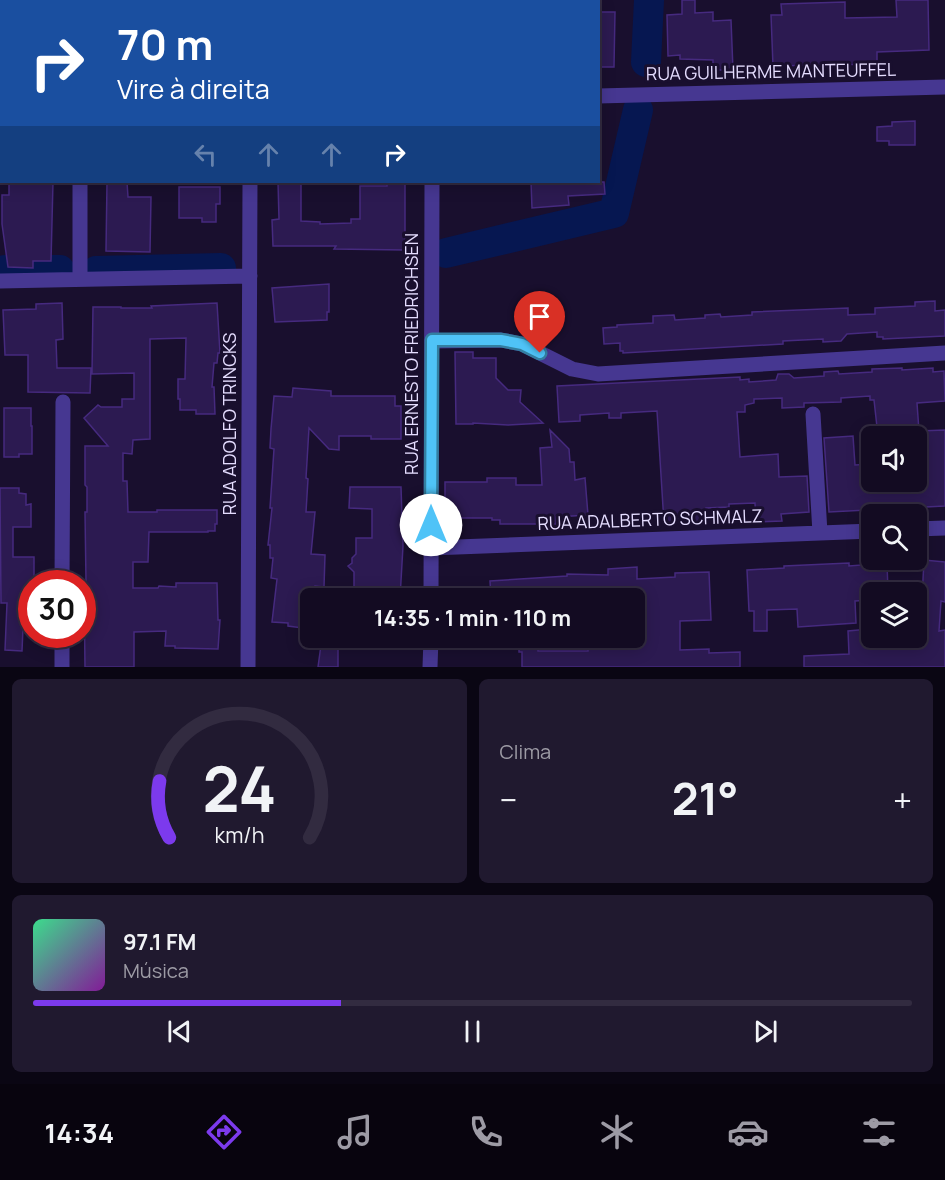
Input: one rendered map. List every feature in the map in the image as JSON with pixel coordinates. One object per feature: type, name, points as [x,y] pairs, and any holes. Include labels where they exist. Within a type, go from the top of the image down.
[{"type":"street","name":"RUA GUILHERME MANTEUFFEL","points":[[600,96],[945,87]]},
{"type":"street","points":[[80,183],[80,279]]},
{"type":"street","name":"RUA ADOLFO TRINCKS","points":[[248,667],[250,183]]},
{"type":"street","name":"RUA ERNESTO FRIEDRICHSEN","points":[[431,588],[432,183]]},
{"type":"street","points":[[0,281],[250,276]]},
{"type":"street","points":[[432,340],[501,340],[522,344],[572,369],[598,374],[945,353]]},
{"type":"street","points":[[62,570],[63,402]]},
{"type":"street","points":[[813,414],[820,533]]},
{"type":"street","points":[[927,529],[945,528]]},
{"type":"street","name":"RUA ADALBERTO SCHMALZ","points":[[431,548],[861,531]]},
{"type":"street","points":[[62,648],[62,667]]},
{"type":"street","points":[[430,648],[430,667]]},
{"type":"building","points":[[682,0],[695,0],[695,13],[713,12],[713,21],[731,20],[733,70],[713,70],[713,60],[680,59],[680,55],[668,56],[667,15],[682,14]]},
{"type":"building","points":[[896,0],[928,0],[929,50],[877,52],[877,64],[773,66],[771,15],[782,15],[781,4],[845,2],[845,18],[897,17]]},
{"type":"building","points":[[600,12],[615,12],[614,67],[600,67]]},
{"type":"building","points":[[915,121],[915,145],[889,145],[889,141],[877,141],[877,127],[892,126],[892,122]]},
{"type":"building","points":[[604,182],[605,194],[568,196],[569,205],[532,208],[531,183]]},
{"type":"building","points":[[9,183],[53,183],[51,261],[33,261],[33,268],[8,267],[2,224],[2,195],[9,195]]},
{"type":"building","points":[[107,183],[127,183],[128,197],[151,197],[150,252],[106,251]]},
{"type":"building","points":[[278,183],[301,183],[301,221],[320,222],[320,224],[351,223],[351,219],[360,219],[360,186],[405,183],[405,250],[334,249],[336,246],[273,246],[272,220],[279,219]]},
{"type":"building","points":[[179,187],[220,187],[220,204],[216,204],[216,222],[202,222],[202,218],[179,218]]},
{"type":"building","points":[[329,284],[327,320],[275,322],[272,288]]},
{"type":"building","points":[[935,301],[935,311],[945,310],[945,336],[883,339],[883,337],[877,337],[877,332],[847,334],[841,341],[823,342],[823,339],[783,341],[783,344],[623,353],[620,351],[620,343],[604,344],[603,328],[653,323],[653,316],[674,315],[675,320],[705,318],[705,315],[720,314],[721,317],[752,315],[752,312],[848,308],[848,315],[875,314],[875,308],[915,306],[915,302]]},
{"type":"building","points":[[62,303],[63,339],[56,340],[57,368],[91,368],[90,393],[28,392],[28,355],[5,355],[3,310],[36,309],[36,304]]},
{"type":"building","points":[[217,303],[220,353],[218,353],[217,363],[214,363],[212,387],[214,387],[215,414],[196,414],[196,410],[180,410],[178,379],[185,379],[186,338],[150,339],[150,439],[133,440],[132,454],[123,453],[123,481],[127,481],[128,512],[217,510],[217,524],[215,524],[215,531],[208,532],[149,532],[148,562],[133,562],[133,588],[176,587],[176,583],[217,583],[218,620],[220,620],[218,649],[165,646],[166,631],[134,632],[134,667],[85,667],[85,648],[96,648],[96,570],[86,570],[85,446],[108,446],[84,418],[98,405],[122,407],[122,399],[134,399],[134,373],[92,374],[93,307],[152,308],[151,306]]},
{"type":"building","points":[[455,352],[473,352],[473,358],[496,358],[496,378],[508,390],[521,390],[520,402],[543,423],[456,424]]},
{"type":"building","points":[[933,368],[933,372],[944,371],[945,401],[917,403],[919,426],[877,426],[874,400],[870,400],[870,396],[841,398],[841,402],[804,403],[804,407],[782,408],[782,398],[754,399],[754,403],[745,405],[745,412],[737,412],[740,457],[778,454],[779,477],[807,476],[809,512],[781,514],[782,521],[756,522],[755,503],[706,508],[707,520],[664,523],[657,411],[621,413],[621,418],[609,418],[609,413],[580,415],[580,421],[559,422],[557,386],[740,377],[740,380],[749,379],[749,382],[776,380],[778,374],[789,374],[794,378],[824,376],[824,372],[838,371],[839,374],[872,372],[872,369]]},
{"type":"building","points":[[293,388],[331,391],[331,396],[395,396],[395,406],[401,406],[401,439],[339,436],[339,450],[329,449],[309,428],[306,512],[315,512],[311,554],[325,555],[324,587],[300,588],[300,628],[288,626],[288,623],[272,622],[277,579],[271,578],[273,558],[270,558],[270,545],[268,545],[272,508],[270,508],[274,449],[270,448],[274,396],[292,397]]},
{"type":"building","points":[[4,408],[31,408],[32,454],[4,457]]},
{"type":"building","points":[[550,430],[569,449],[570,462],[574,462],[575,480],[585,478],[588,515],[556,517],[556,524],[500,524],[500,520],[492,520],[492,518],[450,518],[450,512],[445,511],[445,482],[487,482],[487,478],[516,478],[516,485],[542,485],[540,448],[552,447]]},
{"type":"building","points":[[945,430],[945,506],[861,504],[861,510],[829,512],[824,438],[853,436],[855,465],[861,465],[861,492],[927,492],[927,431]]},
{"type":"building","points":[[350,487],[401,487],[403,546],[401,588],[354,588],[354,572],[348,566],[356,554],[356,538],[372,538],[372,509],[349,508]]},
{"type":"building","points":[[0,488],[19,488],[19,493],[26,494],[26,505],[31,504],[31,527],[13,527],[13,557],[34,557],[34,570],[18,570],[18,648],[22,648],[22,651],[5,650],[7,603],[1,603]]},
{"type":"building","points":[[927,560],[945,562],[945,602],[941,601],[939,631],[945,630],[945,667],[804,667],[804,656],[849,654],[848,631],[861,630],[861,648],[927,648],[927,582],[923,582],[923,570],[927,570]]},
{"type":"building","points":[[849,563],[849,566],[861,565],[861,570],[887,570],[888,582],[861,582],[861,601],[855,601],[856,623],[798,627],[797,609],[767,610],[767,631],[754,631],[754,611],[749,611],[747,570],[784,568],[784,566]]},
{"type":"building","points":[[637,567],[637,579],[675,577],[675,573],[709,572],[711,620],[680,621],[680,650],[709,649],[709,653],[740,652],[740,667],[522,667],[522,652],[519,652],[519,648],[538,648],[538,651],[588,651],[588,649],[598,648],[645,648],[645,588],[490,588],[490,581],[567,576],[567,574],[608,575],[608,569]]},
{"type":"building","points":[[321,648],[338,648],[338,667],[318,667]]},
{"type":"waterway","points":[[646,62],[649,0]]},
{"type":"waterway","points":[[446,253],[614,213],[638,110]]},
{"type":"waterway","points":[[96,271],[221,268]]},
{"type":"waterway","points":[[5,270],[60,270]]},
{"type":"route","points":[[431,525],[432,340],[501,340],[522,344],[540,353]]}]
